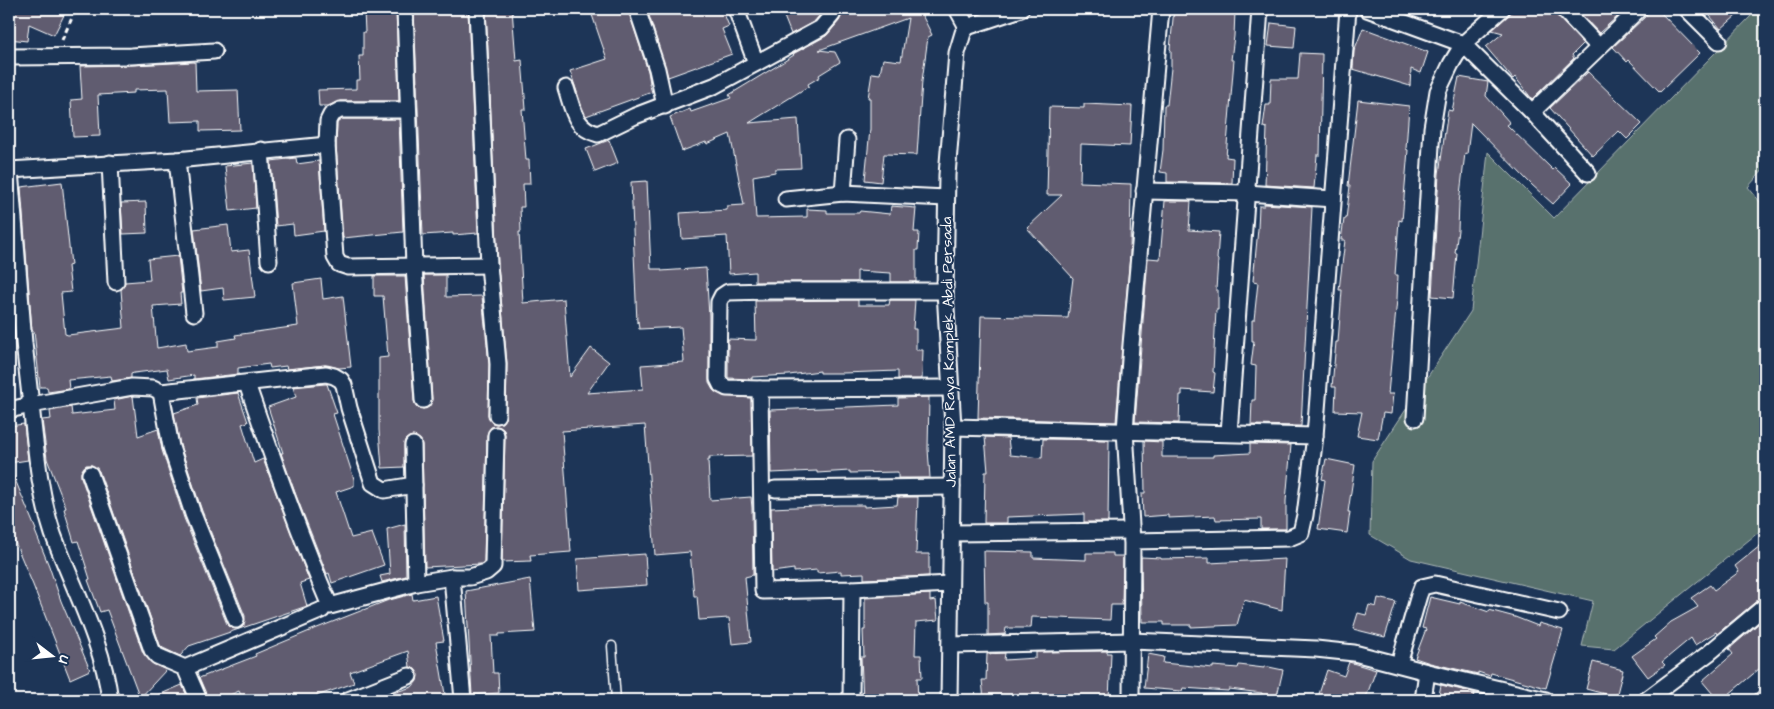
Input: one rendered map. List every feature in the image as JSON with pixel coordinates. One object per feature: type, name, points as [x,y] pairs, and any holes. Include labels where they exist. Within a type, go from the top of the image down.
[{"type":"street","points":[[405,9],[414,267],[423,400]]},
{"type":"street","points":[[477,9],[489,265],[498,364],[497,415]]},
{"type":"street","points":[[637,9],[657,69],[666,106]]},
{"type":"street","points":[[736,9],[756,63]]},
{"type":"street","points":[[566,88],[578,123],[586,130],[598,134],[635,116],[666,106],[714,86],[821,28],[835,9]]},
{"type":"street","points":[[956,9],[967,27],[1022,9]]},
{"type":"street","points":[[1131,700],[1131,536],[1125,431],[1144,190],[1161,9]]},
{"type":"street","points":[[1229,433],[1260,9]]},
{"type":"street","points":[[951,533],[1289,538],[1301,533],[1315,436],[1348,9]]},
{"type":"street","points":[[1367,9],[1463,44],[1532,112],[1588,173]]},
{"type":"street","points":[[1415,418],[1432,128],[1438,91],[1463,44],[1502,9]]},
{"type":"street","points":[[1563,9],[1599,47]]},
{"type":"street","points":[[1532,112],[1639,9]]},
{"type":"street","points":[[1687,9],[1719,41]]},
{"type":"street","name":"Jalan AMD Raya Komplek Abdi Persada","points":[[949,700],[953,427],[945,291],[946,198],[957,53],[963,33],[967,27]]},
{"type":"street","points":[[9,58],[131,56],[214,51]]},
{"type":"street","points":[[408,110],[335,112],[328,121],[327,145],[335,257],[339,264],[348,267],[489,265]]},
{"type":"street","points":[[843,193],[847,140]]},
{"type":"street","points":[[110,700],[108,684],[96,641],[53,532],[39,479],[24,343],[9,170],[177,160],[261,150],[327,145]]},
{"type":"street","points":[[261,150],[269,261]]},
{"type":"street","points":[[177,160],[194,314]]},
{"type":"street","points":[[110,163],[116,282]]},
{"type":"street","points":[[1144,190],[1247,193],[1333,199]]},
{"type":"street","points":[[786,199],[843,193],[946,198]]},
{"type":"street","points":[[945,291],[728,292],[722,296],[719,302],[718,379],[727,388],[950,388]]},
{"type":"street","points":[[9,410],[132,387],[153,388],[161,392],[326,374],[341,380],[344,385],[349,408],[373,483],[384,490],[414,485]]},
{"type":"street","points":[[247,384],[288,498],[330,606],[416,583],[452,577],[470,577],[486,572],[493,566],[496,435]]},
{"type":"street","points":[[760,389],[763,591],[950,584]]},
{"type":"street","points":[[161,392],[169,437],[177,464],[194,514],[236,620]]},
{"type":"street","points":[[953,427],[1315,436]]},
{"type":"street","points":[[413,445],[416,583]]},
{"type":"street","points":[[90,474],[152,650],[157,656],[185,668],[199,700]]},
{"type":"street","points":[[775,489],[952,487]]},
{"type":"street","points":[[452,577],[463,700]]},
{"type":"street","points":[[1399,664],[1419,595],[1422,587],[1429,584],[1559,612]]},
{"type":"street","points":[[851,700],[852,589]]},
{"type":"street","points":[[1646,700],[1709,653],[1765,606]]},
{"type":"street","points":[[185,668],[322,610]]},
{"type":"street","points":[[950,644],[1132,641],[1316,648],[1354,653],[1521,697],[1546,700]]},
{"type":"street","points":[[1423,700],[1427,672]]},
{"type":"street","points":[[348,700],[409,676]]},
{"type":"lane","points":[[612,646],[616,700]]},
{"type":"path","points":[[55,56],[76,9]]},
{"type":"green space","points":[[1745,9],[1765,9],[1765,168],[1748,187],[1765,208],[1765,527],[1614,649],[1582,646],[1593,601],[1411,559],[1370,535],[1372,461],[1471,311],[1488,152],[1554,218],[1751,16]]},
{"type":"building","points":[[9,9],[67,9],[54,35],[29,24],[27,41],[9,39]]},
{"type":"building","points":[[396,9],[399,101],[340,101],[328,106],[319,106],[318,90],[356,89],[356,80],[360,80],[359,56],[363,56],[364,11]]},
{"type":"building","points":[[414,9],[468,9],[478,233],[423,235]]},
{"type":"building","points":[[486,9],[512,9],[516,61],[522,60],[526,109],[522,109],[526,160],[529,160],[530,184],[523,184],[524,207],[520,207],[521,232],[519,232],[523,303],[564,299],[570,377],[591,348],[609,362],[587,393],[643,389],[641,365],[684,362],[681,327],[639,329],[638,321],[637,323],[631,182],[647,181],[651,269],[661,269],[661,271],[706,268],[709,316],[709,383],[713,390],[723,396],[751,398],[752,456],[709,457],[710,460],[708,460],[710,500],[751,497],[753,575],[745,577],[751,642],[732,644],[729,618],[699,620],[697,596],[694,596],[690,552],[655,555],[645,425],[562,431],[571,552],[530,555],[531,561],[502,562],[505,435],[504,430],[500,427],[491,427],[487,435],[484,562],[481,564],[425,567],[421,440],[413,436],[405,440],[404,467],[382,468],[379,430],[379,358],[388,357],[383,296],[374,296],[374,276],[405,276],[414,401],[416,406],[423,409],[429,407],[432,399],[424,275],[446,275],[446,297],[482,296],[489,364],[488,415],[492,423],[497,424],[502,423],[506,416],[507,363],[498,264]]},
{"type":"building","points":[[590,9],[628,9],[648,71],[652,92],[586,116],[570,71],[607,59]]},
{"type":"building","points":[[647,9],[722,9],[729,26],[722,29],[732,54],[668,77]]},
{"type":"building","points":[[781,9],[825,9],[815,21],[791,34]]},
{"type":"building","points":[[844,9],[927,9],[928,11],[921,13],[932,35],[928,37],[922,81],[917,155],[884,154],[881,182],[865,180],[870,129],[870,98],[868,98],[872,73],[880,74],[883,59],[901,61],[908,18],[819,50],[835,52],[840,62],[819,75],[820,77],[808,84],[809,86],[749,123],[798,119],[801,168],[775,169],[775,172],[753,176],[756,218],[807,217],[807,209],[827,210],[827,213],[859,213],[860,211],[890,214],[891,206],[916,208],[914,232],[919,232],[918,250],[916,250],[916,282],[891,282],[891,273],[857,271],[857,282],[755,282],[755,272],[729,274],[727,236],[682,239],[680,213],[727,210],[727,206],[744,205],[730,134],[707,144],[706,142],[682,151],[670,117],[690,109],[691,112],[731,98],[729,95],[793,54],[826,36],[839,21]]},
{"type":"building","points":[[1174,9],[1210,12],[1210,10],[1235,11],[1231,60],[1234,60],[1226,157],[1233,158],[1232,183],[1167,182],[1167,173],[1160,172],[1163,150],[1164,105],[1167,105],[1171,68],[1170,49]]},
{"type":"building","points":[[1515,9],[1554,9],[1556,15],[1583,44],[1572,55],[1574,58],[1532,99],[1515,77],[1513,79],[1486,47],[1503,33],[1492,30]]},
{"type":"building","points":[[1576,9],[1626,9],[1599,33]]},
{"type":"building","points":[[1648,9],[1657,9],[1700,53],[1660,92],[1629,60],[1627,62],[1613,47],[1646,16]]},
{"type":"building","points":[[1704,9],[1744,9],[1721,29]]},
{"type":"building","points":[[1271,23],[1296,26],[1294,48],[1268,46]]},
{"type":"building","points":[[1363,28],[1428,52],[1421,73],[1411,69],[1410,86],[1353,69],[1354,51]]},
{"type":"building","points":[[1300,53],[1322,54],[1320,155],[1317,155],[1314,188],[1265,185],[1267,128],[1263,127],[1266,105],[1270,105],[1271,79],[1298,79]]},
{"type":"building","points":[[195,62],[196,91],[238,90],[240,130],[200,131],[200,121],[170,122],[168,89],[134,90],[134,93],[98,95],[100,136],[73,137],[71,100],[82,99],[80,66]]},
{"type":"building","points":[[1588,72],[1642,124],[1627,139],[1619,131],[1593,156],[1550,108]]},
{"type":"building","points":[[1459,77],[1488,82],[1486,96],[1510,123],[1507,125],[1553,170],[1555,168],[1572,184],[1553,204],[1471,123],[1459,203],[1453,298],[1432,296],[1439,174],[1448,110],[1452,111]]},
{"type":"building","points":[[1358,100],[1409,106],[1406,149],[1408,150],[1402,221],[1399,220],[1395,275],[1398,275],[1397,299],[1388,394],[1393,394],[1391,414],[1383,413],[1378,439],[1357,436],[1362,412],[1335,411],[1336,387],[1332,387],[1342,290],[1339,290],[1345,240],[1341,240],[1344,219],[1346,219]]},
{"type":"building","points":[[1084,104],[1132,106],[1130,146],[1081,144],[1080,182],[1131,184],[1130,255],[1116,422],[978,418],[981,316],[1068,318],[1073,278],[1027,228],[1062,195],[1047,195],[1049,107],[1084,108]]},
{"type":"building","points":[[342,119],[399,119],[403,232],[343,238],[336,145],[337,123]]},
{"type":"building","points":[[609,140],[618,163],[595,172],[586,149]]},
{"type":"building","points":[[296,158],[297,164],[319,161],[324,231],[294,235],[293,224],[276,226],[271,161]]},
{"type":"building","points":[[253,163],[256,208],[230,211],[225,166]]},
{"type":"building","points":[[62,182],[71,265],[68,266],[71,292],[61,293],[65,334],[124,328],[121,290],[125,282],[150,280],[148,259],[178,256],[182,293],[180,293],[181,304],[153,306],[157,348],[186,343],[187,351],[218,347],[218,341],[236,338],[235,335],[298,326],[293,283],[321,279],[323,299],[343,296],[351,367],[339,368],[325,365],[287,369],[286,366],[270,368],[269,364],[238,368],[238,374],[194,379],[194,375],[169,379],[167,369],[134,373],[131,374],[131,378],[112,381],[111,376],[68,380],[69,389],[48,392],[47,387],[40,387],[34,331],[32,331],[21,187]]},
{"type":"building","points":[[1165,201],[1191,201],[1189,230],[1219,232],[1216,290],[1218,290],[1218,310],[1216,310],[1213,392],[1182,390],[1182,395],[1180,395],[1179,423],[1135,422],[1148,258],[1160,259]]},
{"type":"building","points":[[146,202],[147,233],[123,234],[121,203]]},
{"type":"building","points":[[1264,204],[1312,207],[1301,426],[1251,425],[1252,400],[1255,400],[1256,366],[1251,365],[1254,341],[1252,341],[1252,320],[1254,320],[1258,282],[1253,281],[1259,206],[1264,206]]},
{"type":"building","points":[[228,225],[231,252],[249,250],[255,297],[224,300],[223,288],[201,291],[194,229]]},
{"type":"building","points":[[9,271],[14,334],[9,334]]},
{"type":"building","points":[[858,300],[858,305],[889,305],[890,300],[915,300],[913,329],[916,329],[916,350],[923,350],[922,379],[898,379],[898,371],[820,373],[820,371],[752,377],[752,379],[728,378],[728,339],[756,340],[755,301]]},
{"type":"building","points":[[327,384],[337,413],[333,414],[354,479],[354,486],[336,492],[351,538],[372,533],[384,565],[332,583],[295,493],[268,407],[296,397],[293,387]]},
{"type":"building","points":[[238,393],[248,422],[242,424],[254,463],[263,459],[309,580],[300,583],[307,606],[189,646],[180,656],[163,648],[160,645],[99,471],[92,465],[86,465],[81,472],[81,477],[143,653],[153,664],[166,670],[140,698],[107,610],[100,612],[88,580],[90,579],[78,541],[74,542],[64,509],[66,508],[47,459],[42,420],[51,419],[50,411],[71,407],[72,415],[115,410],[114,400],[133,396],[138,436],[158,429],[162,450],[184,518],[227,624],[231,628],[239,629],[244,625],[245,616],[202,511],[180,445],[174,413],[198,405],[197,398]]},
{"type":"building","points":[[929,397],[928,449],[930,478],[898,478],[898,472],[850,473],[850,471],[817,473],[817,471],[771,473],[770,410],[898,405],[898,398]]},
{"type":"building","points":[[24,424],[28,460],[9,463],[9,426]]},
{"type":"building","points":[[985,437],[1008,438],[1010,455],[1042,458],[1043,439],[1109,440],[1108,522],[1084,522],[1084,514],[1007,517],[1007,523],[984,523],[985,472],[988,472]]},
{"type":"building","points":[[1144,441],[1162,442],[1162,457],[1213,457],[1213,455],[1250,453],[1250,444],[1291,445],[1286,501],[1286,529],[1261,529],[1261,519],[1216,520],[1215,516],[1168,518],[1168,515],[1143,517],[1142,493],[1145,493]]},
{"type":"building","points":[[1326,459],[1355,465],[1347,533],[1318,529],[1325,480],[1322,479]]},
{"type":"building","points":[[9,465],[36,530],[61,601],[90,670],[70,679],[9,528]]},
{"type":"building","points":[[898,497],[918,497],[916,554],[929,554],[929,576],[864,579],[864,573],[841,574],[841,571],[817,573],[817,570],[794,572],[794,569],[772,572],[771,508],[897,505]]},
{"type":"building","points":[[405,524],[406,576],[382,582],[380,576],[390,574],[387,529]]},
{"type":"building","points":[[1765,542],[1765,597],[1759,599],[1717,634],[1716,632],[1695,645],[1691,638],[1662,662],[1665,665],[1648,677],[1632,656],[1656,639],[1654,637],[1671,622],[1698,607],[1691,598],[1710,585],[1714,590],[1739,572],[1735,566]]},
{"type":"building","points":[[984,551],[1033,552],[1033,558],[1086,560],[1086,553],[1113,553],[1113,556],[1123,556],[1122,605],[1111,605],[1110,620],[1032,617],[1031,628],[1006,628],[1005,634],[988,635],[988,602],[985,602]]},
{"type":"building","points":[[645,554],[647,585],[579,590],[577,559]]},
{"type":"building","points":[[1141,557],[1161,559],[1209,558],[1209,563],[1285,559],[1282,610],[1244,600],[1237,625],[1191,627],[1191,625],[1164,625],[1164,622],[1142,622]]},
{"type":"building","points":[[530,579],[535,632],[491,636],[493,673],[498,673],[499,693],[472,695],[466,591]]},
{"type":"building","points":[[412,594],[413,600],[436,596],[444,641],[436,642],[446,700],[381,700],[380,697],[412,687],[417,681],[418,673],[410,667],[408,651],[350,672],[354,683],[305,700],[243,700],[239,691],[219,700],[208,700],[199,678],[256,656],[255,654],[312,630],[386,601]]},
{"type":"building","points":[[930,594],[930,601],[936,600],[938,620],[916,622],[915,655],[921,655],[922,678],[917,678],[918,700],[863,700],[861,657],[864,657],[865,598]]},
{"type":"building","points":[[1430,597],[1460,604],[1460,602],[1489,612],[1489,610],[1515,617],[1538,626],[1539,623],[1563,630],[1546,688],[1491,673],[1490,676],[1478,672],[1478,674],[1415,658],[1426,629],[1422,628]]},
{"type":"building","points":[[1378,598],[1396,602],[1385,637],[1353,629],[1358,613],[1366,615],[1369,605],[1376,607]]},
{"type":"building","points":[[1765,618],[1765,664],[1722,700],[1718,700],[1702,681],[1733,654],[1729,649]]},
{"type":"building","points":[[1107,651],[1107,653],[1111,653],[1109,700],[1035,700],[1035,697],[984,700],[982,680],[986,680],[987,654],[1005,653],[1004,660],[1036,658],[1036,652]]},
{"type":"building","points":[[1148,654],[1164,657],[1163,663],[1213,668],[1213,666],[1238,668],[1239,665],[1264,668],[1264,666],[1283,670],[1276,700],[1262,700],[1262,693],[1229,689],[1228,691],[1183,688],[1182,691],[1144,688]]},
{"type":"building","points":[[1349,662],[1376,670],[1365,700],[1317,700],[1327,670],[1344,676]]},
{"type":"building","points":[[1593,662],[1623,670],[1616,697],[1586,689]]},
{"type":"building","points":[[182,685],[189,700],[147,700]]},
{"type":"building","points":[[1441,685],[1475,693],[1473,700],[1438,700]]}]
